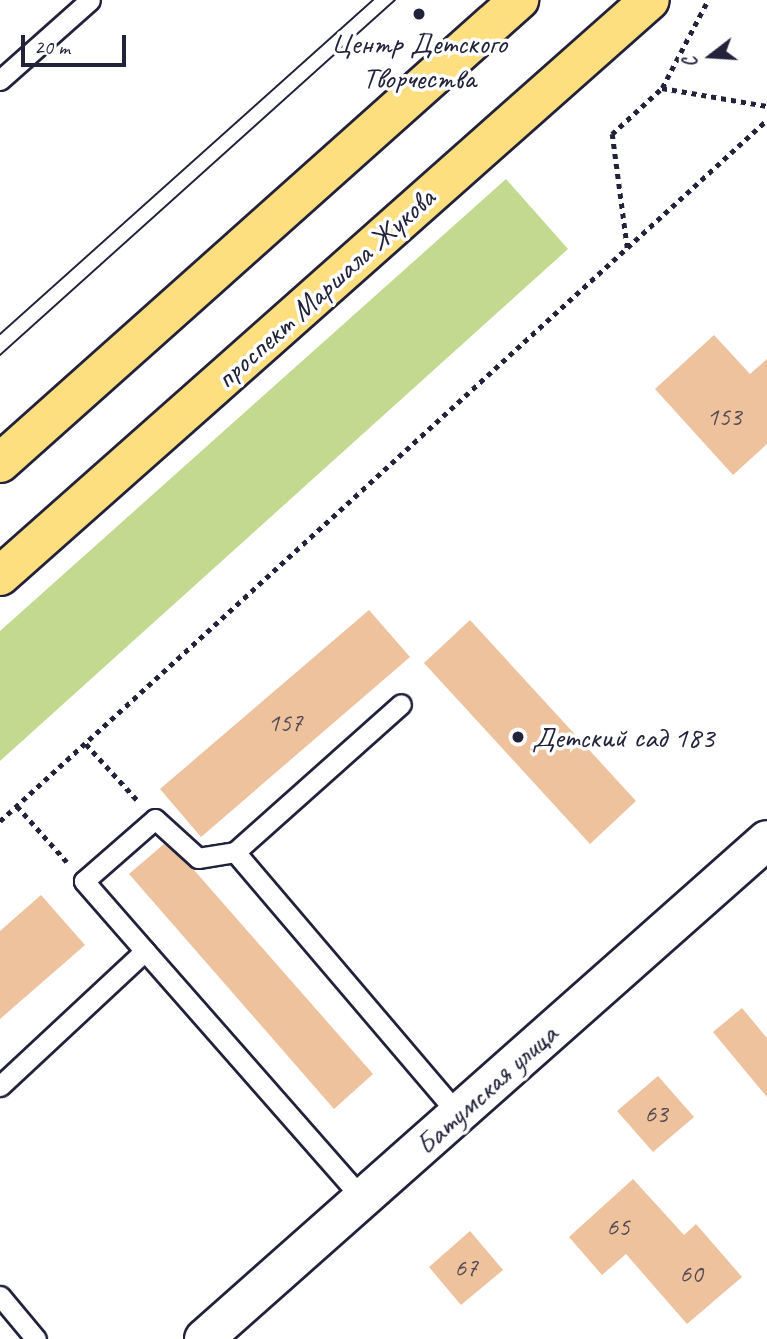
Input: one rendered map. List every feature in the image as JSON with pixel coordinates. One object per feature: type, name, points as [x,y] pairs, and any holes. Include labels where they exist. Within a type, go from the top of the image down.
[{"type":"highway","points":[[0,463],[519,0]]},
{"type":"highway","name":"проспект Маршала Жукова","points":[[0,576],[650,0]]},
{"type":"street","name":"Батумская улица","points":[[204,1339],[767,840]]},
{"type":"lane","points":[[0,80],[90,0]]},
{"type":"lane","points":[[363,1199],[84,881],[155,819],[198,858],[235,852],[401,704]]},
{"type":"lane","points":[[235,852],[458,1114]]},
{"type":"lane","points":[[0,1086],[145,951]]},
{"type":"lane","points":[[0,1296],[36,1339]]},
{"type":"path","points":[[627,249],[612,134],[662,88],[708,0]]},
{"type":"path","points":[[662,88],[767,106]]},
{"type":"path","points":[[0,821],[767,120]]},
{"type":"path","points":[[86,744],[155,819]]},
{"type":"path","points":[[16,806],[84,881]]},
{"type":"green space","points":[[506,179],[568,249],[0,761],[0,631]]},
{"type":"building","points":[[714,335],[750,374],[767,359],[767,444],[733,475],[655,389]]},
{"type":"building","points":[[369,610],[410,657],[201,837],[160,789]]},
{"type":"building","points":[[470,620],[636,801],[590,844],[424,663]]},
{"type":"building","points":[[164,844],[194,870],[373,1074],[334,1109],[129,874]]},
{"type":"building","points":[[41,895],[85,945],[0,1019],[0,931]]},
{"type":"building","points":[[742,1008],[767,1038],[767,1097],[713,1032]]},
{"type":"building","points":[[658,1076],[694,1117],[653,1152],[617,1111]]},
{"type":"building","points":[[633,1179],[684,1235],[696,1224],[742,1277],[687,1324],[626,1254],[602,1275],[569,1237]]},
{"type":"building","points":[[470,1231],[503,1270],[461,1305],[429,1267]]},
{"type":"tram line","points":[[0,334],[373,0]]},
{"type":"tram line","points":[[0,355],[395,0]]},
{"type":"place","name":"Центр Детского Творчества","points":[[419,14]]},
{"type":"place","name":"Детский сад 183","points":[[518,737]]}]
